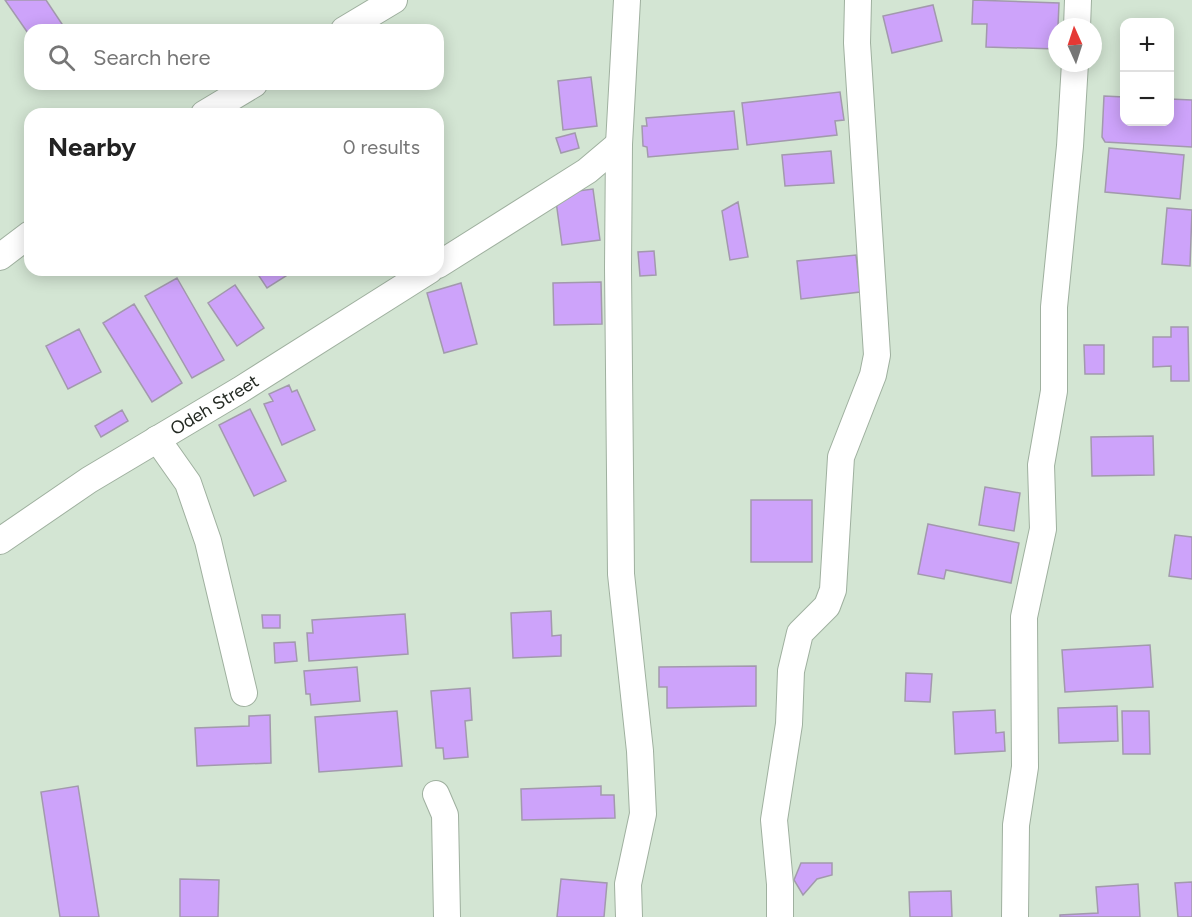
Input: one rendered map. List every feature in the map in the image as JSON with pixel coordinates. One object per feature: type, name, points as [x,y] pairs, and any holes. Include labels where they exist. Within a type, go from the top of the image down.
[{"type":"street","points":[[354,24],[394,0]]},
{"type":"street","points":[[627,0],[619,144],[621,574],[640,751],[643,814],[628,884],[629,917]]},
{"type":"street","points":[[780,917],[780,884],[774,820],[789,724],[791,671],[800,633],[826,606],[833,590],[841,457],[873,375],[877,355],[857,43],[858,0]]},
{"type":"street","points":[[1077,18],[1078,0]]},
{"type":"street","points":[[1015,917],[1016,825],[1025,767],[1024,617],[1043,529],[1041,465],[1054,391],[1054,307],[1070,146],[1074,72]]},
{"type":"street","points":[[214,108],[244,90]]},
{"type":"street","points":[[444,261],[587,171],[619,144]]},
{"type":"street","points":[[0,257],[24,239]]},
{"type":"street","name":"Odeh Street","points":[[0,541],[89,480],[240,390],[420,276]]},
{"type":"street","points":[[157,439],[188,483],[208,541],[244,693]]},
{"type":"street","points":[[436,794],[445,815],[447,917]]},
{"type":"building","points":[[5,0],[46,0],[62,24],[24,24],[24,27]]},
{"type":"building","points":[[973,0],[1059,3],[1058,18],[1048,18],[1048,49],[986,47],[987,24],[972,24]]},
{"type":"building","points":[[933,5],[942,41],[892,53],[883,16]]},
{"type":"building","points":[[591,77],[597,126],[563,130],[558,81]]},
{"type":"building","points":[[840,92],[844,120],[835,121],[837,135],[747,145],[742,103]]},
{"type":"building","points":[[1104,96],[1120,97],[1120,126],[1174,126],[1174,99],[1192,100],[1192,147],[1105,142],[1102,137]]},
{"type":"building","points":[[734,111],[738,149],[648,157],[647,147],[643,146],[642,126],[647,126],[646,118]]},
{"type":"building","points":[[575,133],[579,148],[561,153],[556,138]]},
{"type":"building","points":[[1109,148],[1184,155],[1180,199],[1105,192]]},
{"type":"building","points":[[831,151],[834,183],[785,186],[782,155]]},
{"type":"building","points":[[593,189],[600,240],[562,245],[555,194]]},
{"type":"building","points":[[738,202],[748,257],[730,260],[722,211]]},
{"type":"building","points":[[1167,208],[1192,210],[1190,266],[1162,264]]},
{"type":"building","points":[[654,251],[656,275],[640,276],[638,252]]},
{"type":"building","points":[[856,255],[860,292],[801,299],[797,261]]},
{"type":"building","points":[[259,276],[286,276],[267,288]]},
{"type":"building","points":[[177,278],[224,360],[192,378],[145,296]]},
{"type":"building","points":[[601,282],[602,324],[554,325],[553,283]]},
{"type":"building","points":[[461,283],[477,344],[444,353],[427,293]]},
{"type":"building","points":[[235,285],[264,328],[237,346],[208,303]]},
{"type":"building","points":[[134,304],[182,383],[152,402],[103,323]]},
{"type":"building","points":[[1171,327],[1188,327],[1189,381],[1171,381],[1171,366],[1153,367],[1153,337],[1171,337]]},
{"type":"building","points":[[79,329],[101,372],[68,389],[46,346]]},
{"type":"building","points":[[1084,345],[1104,345],[1104,374],[1085,374]]},
{"type":"building","points":[[289,385],[292,392],[297,390],[315,430],[282,445],[264,404],[273,401],[269,394]]},
{"type":"building","points":[[250,409],[286,481],[254,496],[219,425]]},
{"type":"building","points":[[122,410],[128,421],[101,437],[95,426]]},
{"type":"building","points":[[1153,436],[1154,475],[1092,476],[1091,437]]},
{"type":"building","points":[[985,487],[1020,493],[1014,531],[979,525]]},
{"type":"building","points":[[751,500],[812,500],[812,562],[751,562]]},
{"type":"building","points":[[928,524],[1019,543],[1011,583],[946,570],[944,579],[918,574]]},
{"type":"building","points":[[1175,535],[1192,537],[1192,579],[1169,576]]},
{"type":"building","points":[[551,611],[552,636],[561,635],[561,656],[513,658],[511,613]]},
{"type":"building","points":[[405,614],[408,654],[309,661],[307,633],[313,633],[312,620]]},
{"type":"building","points":[[262,615],[280,615],[280,628],[263,628]]},
{"type":"building","points":[[295,642],[297,661],[275,663],[274,643]]},
{"type":"building","points":[[1150,645],[1153,687],[1065,692],[1062,650]]},
{"type":"building","points":[[756,666],[756,706],[667,708],[667,687],[659,687],[659,667]]},
{"type":"building","points":[[357,667],[360,701],[311,705],[310,694],[306,694],[304,671]]},
{"type":"building","points":[[906,673],[932,674],[930,702],[905,701]]},
{"type":"building","points":[[470,688],[472,720],[465,721],[468,757],[444,759],[443,748],[436,748],[431,691]]},
{"type":"building","points":[[1117,706],[1118,741],[1059,743],[1058,708]]},
{"type":"building","points":[[995,710],[996,733],[1004,732],[1005,751],[955,754],[953,712]]},
{"type":"building","points":[[397,711],[402,766],[319,772],[315,717]]},
{"type":"building","points":[[1122,711],[1149,711],[1150,754],[1123,754]]},
{"type":"building","points":[[270,715],[271,763],[197,766],[195,728],[249,726],[249,716]]},
{"type":"building","points":[[78,786],[99,917],[60,917],[41,792]]},
{"type":"building","points":[[601,786],[601,795],[614,795],[615,818],[522,820],[521,789]]},
{"type":"building","points":[[801,863],[832,863],[832,875],[817,879],[803,895],[794,880]]},
{"type":"building","points":[[180,879],[219,880],[218,917],[180,917]]},
{"type":"building","points":[[561,879],[607,883],[604,917],[557,917]]},
{"type":"building","points":[[1192,882],[1192,917],[1178,917],[1175,883]]},
{"type":"building","points":[[1138,884],[1140,917],[1060,917],[1060,915],[1098,913],[1096,887]]},
{"type":"building","points":[[951,891],[952,917],[910,917],[909,892]]}]
